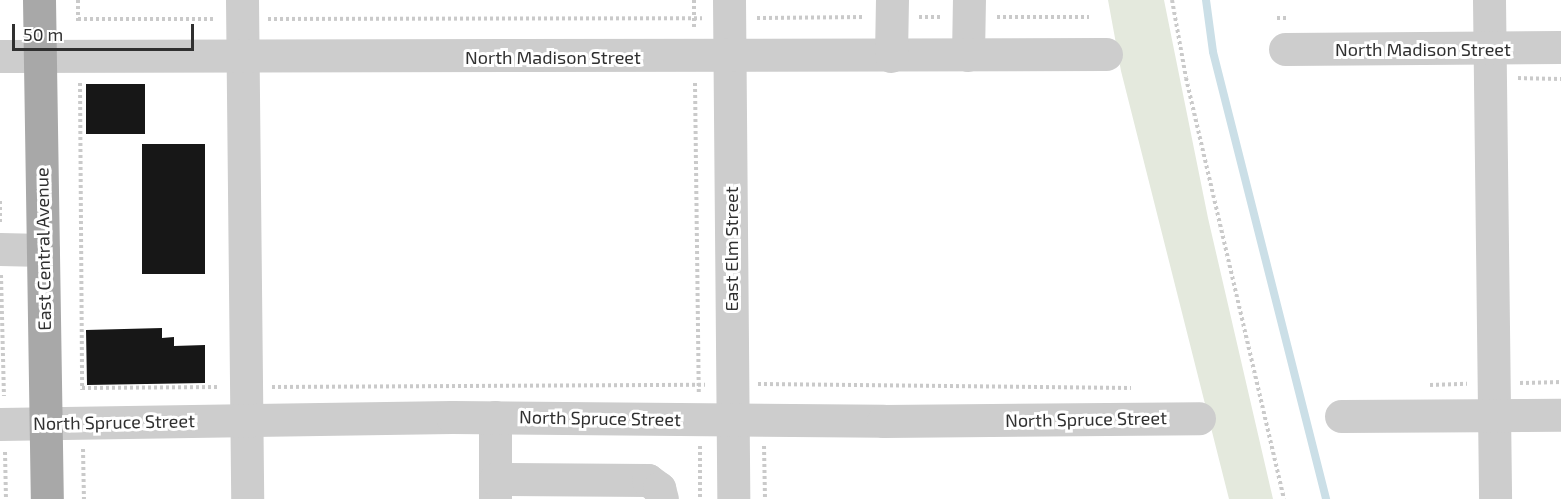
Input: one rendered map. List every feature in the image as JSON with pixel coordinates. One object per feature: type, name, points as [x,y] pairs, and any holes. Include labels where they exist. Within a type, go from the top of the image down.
[{"type":"main road","name":"East Central Avenue","points":[[39,0],[47,499]]},
{"type":"street","points":[[1489,0],[1495,499]]},
{"type":"street","name":"East Elm Street","points":[[729,9],[733,499]]},
{"type":"street","points":[[891,56],[892,9]]},
{"type":"street","points":[[968,55],[969,9]]},
{"type":"street","points":[[242,10],[247,499]]},
{"type":"street","name":"North Madison Street","points":[[1284,49],[1561,47]]},
{"type":"street","name":"North Madison Street","points":[[0,57],[729,57],[1106,54]]},
{"type":"street","points":[[0,249],[44,250]]},
{"type":"street","points":[[1341,416],[1494,399],[1561,415]]},
{"type":"street","points":[[495,417],[495,489],[580,490],[648,480],[658,488],[662,499]]},
{"type":"street","name":"North Spruce Street","points":[[2,424],[495,417],[733,420],[1199,418]]},
{"type":"path","points":[[78,0],[84,499]]},
{"type":"path","points":[[694,0],[700,499]]},
{"type":"path","points":[[1172,0],[1191,101],[1284,499]]},
{"type":"path","points":[[78,20],[242,10],[694,18],[729,9],[969,9],[1089,17]]},
{"type":"path","points":[[0,201],[2,424],[6,499]]},
{"type":"path","points":[[1426,385],[1494,399],[1561,382]]},
{"type":"path","points":[[82,388],[732,384],[1143,388]]},
{"type":"shaded area","points":[[1108,0],[1164,0],[1208,218],[1273,499],[1229,499],[1121,71]]},
{"type":"building","points":[[86,84],[145,84],[145,134],[86,134]]},
{"type":"building","points":[[142,144],[205,144],[205,274],[142,274]]},
{"type":"building","points":[[162,328],[162,338],[174,337],[174,346],[205,345],[205,383],[87,385],[86,330]]},
{"type":"waterway","points":[[1206,0],[1213,52],[1326,499]]}]
